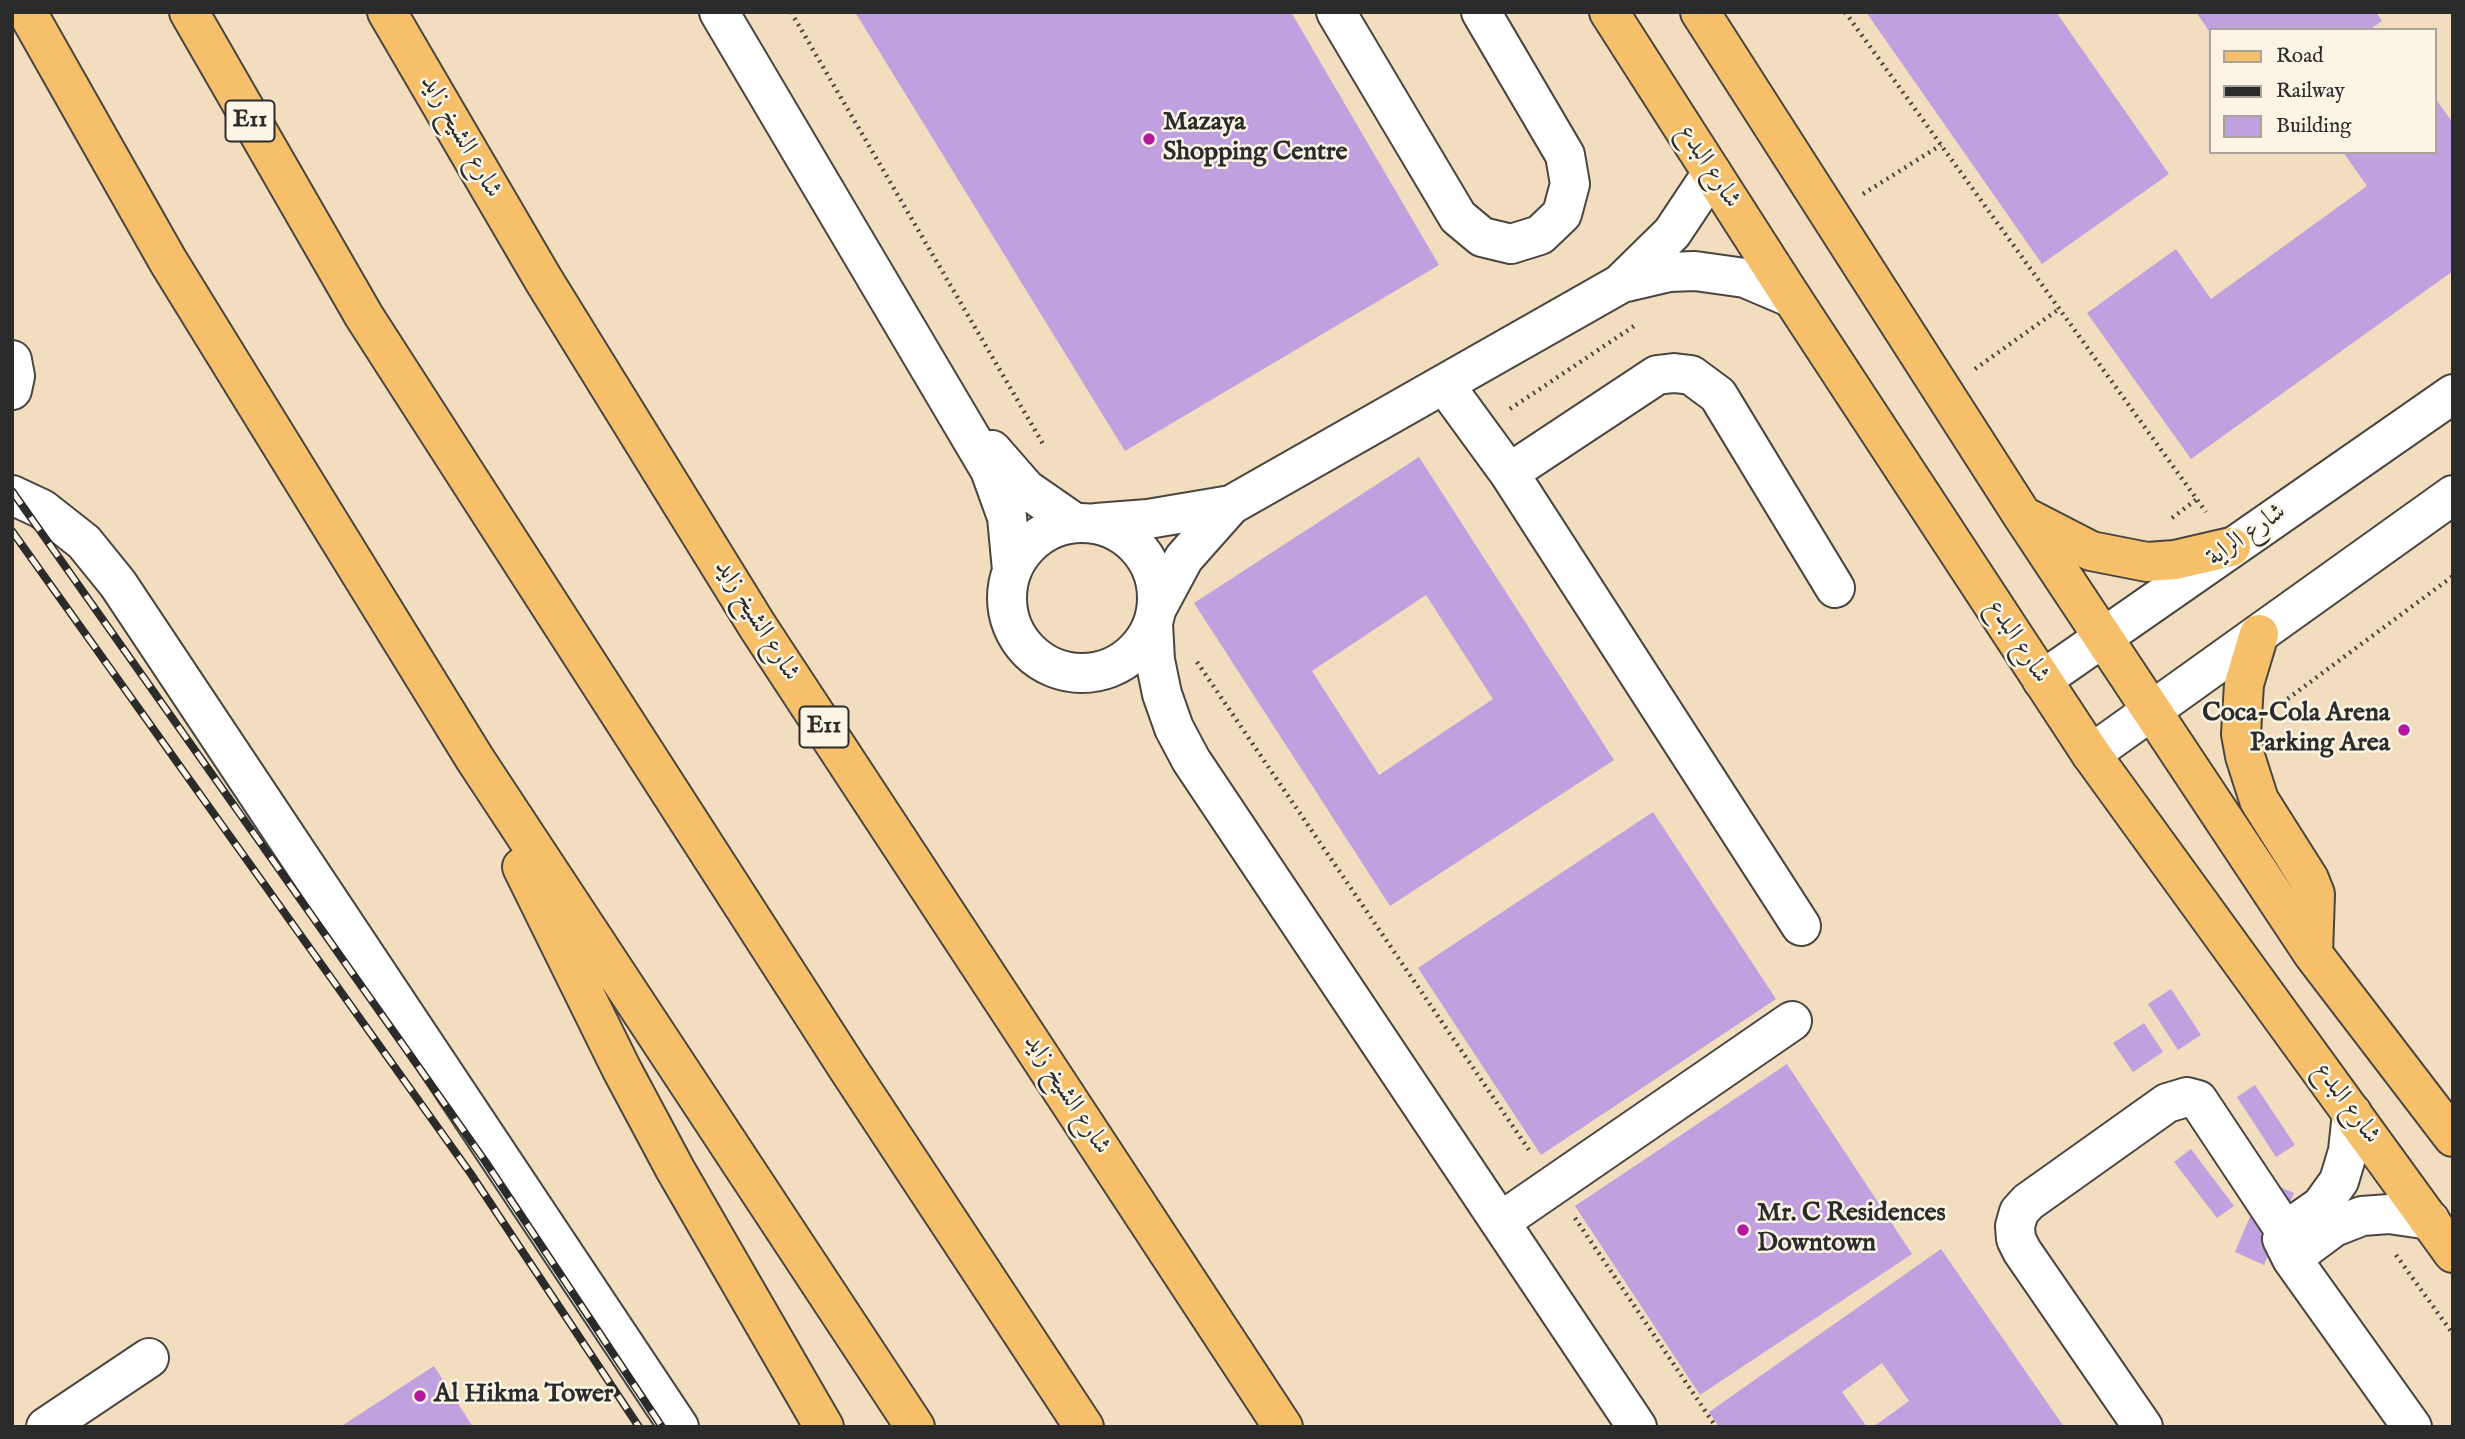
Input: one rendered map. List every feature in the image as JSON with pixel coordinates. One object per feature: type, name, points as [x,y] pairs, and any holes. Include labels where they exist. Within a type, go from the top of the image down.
[{"type":"main road","points":[[27,12],[168,261],[475,759],[915,1427]]},
{"type":"main road","name":"E11","points":[[189,12],[312,229],[372,327],[847,1068],[1084,1427]]},
{"type":"main road","name":"شارع الشيخ زايد","points":[[387,12],[543,279],[758,627],[1283,1427]]},
{"type":"main road","name":"شارع البدع","points":[[1609,12],[1792,298],[2091,754],[2453,1252]]},
{"type":"main road","points":[[1700,12],[2022,515],[2313,954],[2453,1137]]},
{"type":"main road","points":[[2022,515],[2091,551],[2116,558],[2147,562],[2175,561],[2231,547]]},
{"type":"main road","points":[[2259,634],[2244,684],[2241,734],[2259,800],[2309,879],[2315,894],[2313,954]]},
{"type":"main road","points":[[475,759],[526,875],[621,1068],[675,1169],[824,1427]]},
{"type":"street","points":[[719,12],[990,470],[1003,500],[1012,570]]},
{"type":"street","points":[[1336,12],[1458,217],[1482,237],[1511,244],[1540,235],[1562,214],[1570,184],[1565,155],[1481,12]]},
{"type":"street","points":[[1231,505],[1148,519],[1085,523],[1038,537],[1023,552],[1012,570],[1007,589],[1007,609],[1013,629],[1023,645],[1037,659],[1054,669],[1074,674],[1113,667],[1130,657],[1155,617],[1184,558],[1231,505],[1620,284],[1672,233],[1712,173]]},
{"type":"street","points":[[1620,284],[1670,272],[1695,271],[1745,278],[1792,298]]},
{"type":"street","points":[[12,360],[15,376],[12,390]]},
{"type":"street","points":[[1509,473],[1657,375],[1691,375],[1718,395],[1835,588]]},
{"type":"street","points":[[1444,384],[1509,473],[1801,926]]},
{"type":"street","name":"شارع الراية","points":[[2042,680],[2453,394]]},
{"type":"street","points":[[952,409],[1026,489],[1085,523],[1131,540],[1144,554],[1153,571],[1157,590],[1155,660],[1162,694],[1174,728],[1191,760],[1636,1427]]},
{"type":"street","points":[[12,495],[42,509],[84,542],[118,584],[679,1427]]},
{"type":"street","points":[[2091,754],[2453,495]]},
{"type":"street","points":[[1500,1222],[1793,1021]]},
{"type":"street","points":[[2143,1427],[2016,1239],[2020,1212],[2028,1202],[2166,1103],[2187,1097],[2198,1100],[2289,1245],[2412,1427]]},
{"type":"street","points":[[2289,1245],[2339,1181],[2348,1151],[2352,1112]]},
{"type":"street","points":[[2289,1245],[2362,1216],[2389,1214],[2430,1220]]},
{"type":"street","points":[[46,1427],[149,1358]]},
{"type":"path","points":[[791,12],[1050,456]]},
{"type":"path","points":[[1845,12],[2231,547]]},
{"type":"path","points":[[1830,215],[1941,145]]},
{"type":"path","points":[[1478,431],[1643,320],[1620,284]]},
{"type":"path","points":[[1943,391],[2059,309]]},
{"type":"path","points":[[1195,659],[1716,1427]]},
{"type":"building","name":"Mazaya Shopping Centre","points":[[855,12],[1291,12],[1439,265],[1125,451]]},
{"type":"building","points":[[1866,12],[2056,12],[2169,174],[2042,264]]},
{"type":"building","points":[[2196,12],[2376,12],[2382,21],[2372,28],[2210,28],[2210,33]]},
{"type":"building","points":[[2437,101],[2453,123],[2453,271],[2191,459],[2087,313],[2176,249],[2211,299],[2367,186],[2344,154],[2437,154]]},
{"type":"building","points":[[1419,457],[1614,760],[1390,906],[1194,603]],"holes":[[[1426,595],[1493,699],[1379,775],[1312,671]]]},
{"type":"building","points":[[1653,812],[1776,999],[1541,1155],[1418,968]]},
{"type":"building","points":[[2171,989],[2201,1035],[2178,1050],[2148,1004]]},
{"type":"building","points":[[2144,1023],[2163,1052],[2133,1072],[2113,1043]]},
{"type":"building","name":"Mr. C Residences Downtown","points":[[1787,1064],[1912,1254],[1700,1395],[1575,1206]]},
{"type":"building","points":[[2255,1085],[2295,1145],[2276,1157],[2237,1097]]},
{"type":"building","points":[[2191,1149],[2234,1206],[2217,1218],[2174,1162]]},
{"type":"building","points":[[2265,1181],[2294,1193],[2264,1265],[2235,1252]]},
{"type":"building","points":[[1941,1249],[2064,1427],[1873,1427],[1909,1401],[1882,1363],[1842,1392],[1867,1427],[1719,1427],[1709,1412]]},
{"type":"building","name":"Al Hikma Tower","points":[[434,1366],[473,1427],[340,1427]]},
{"type":"railway","points":[[12,491],[485,1161],[662,1427]]},
{"type":"railway","points":[[12,531],[471,1174],[639,1427]]},
{"type":"place","name":"Mazaya Shopping Centre","points":[[1149,139]]},
{"type":"place","name":"Coca-Cola Arena Parking Area","points":[[2404,730]]},
{"type":"place","name":"Mr. C Residences Downtown","points":[[1743,1230]]},
{"type":"place","name":"Al Hikma Tower","points":[[420,1396]]}]
